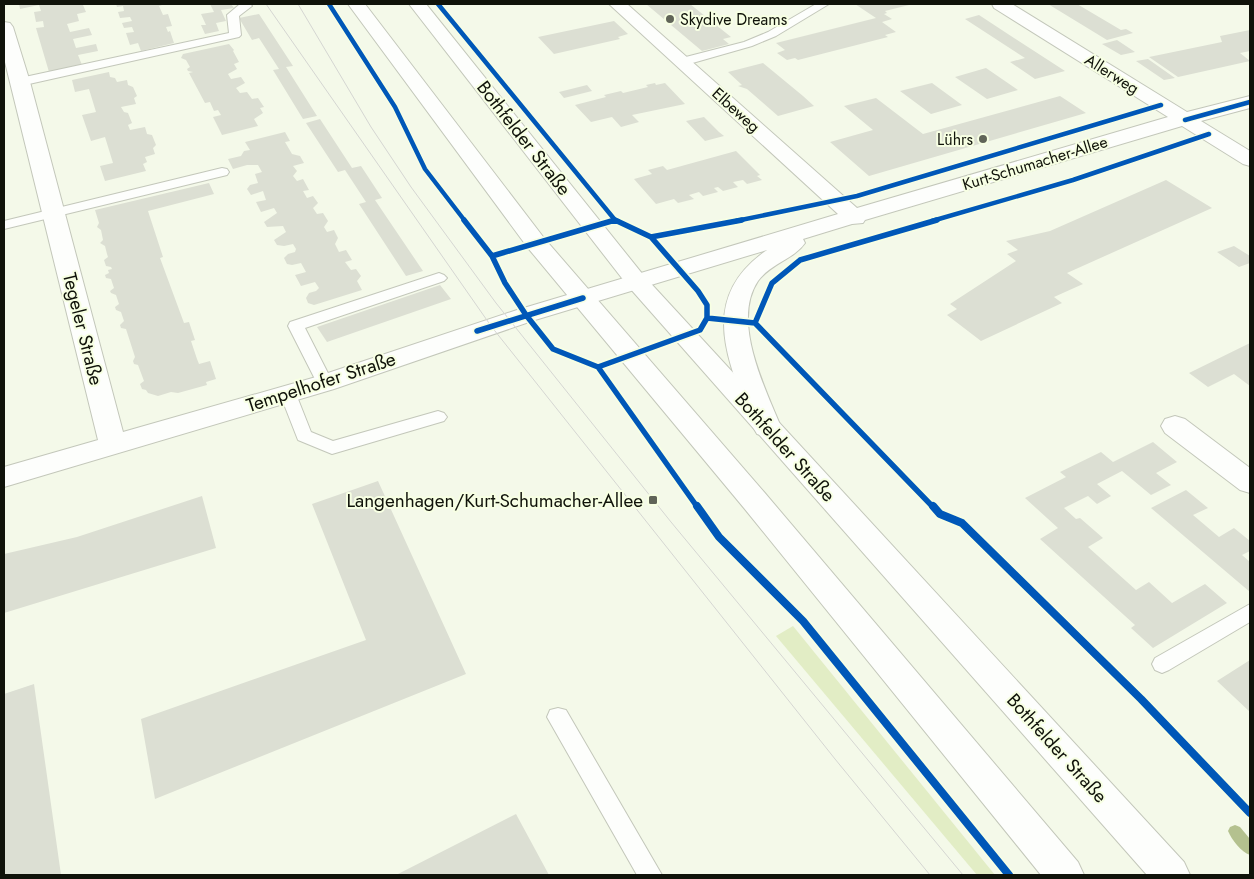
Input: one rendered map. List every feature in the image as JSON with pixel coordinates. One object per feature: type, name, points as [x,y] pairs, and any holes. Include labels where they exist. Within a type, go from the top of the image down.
[{"type":"street","points":[[356,4],[531,237],[754,500],[1065,875]]},
{"type":"street","name":"Bothfelder Straße","points":[[417,4],[636,281],[1171,875]]},
{"type":"street","name":"Elbeweg","points":[[617,4],[854,218]]},
{"type":"street","name":"Allerweg","points":[[1000,4],[1250,160]]},
{"type":"street","name":"Tegeler Straße","points":[[4,27],[54,213],[112,445]]},
{"type":"street","name":"Kurt-Schumacher-Allee","points":[[636,281],[854,218],[1139,131],[1250,102]]},
{"type":"street","name":"Kurt-Schumacher-Allee","points":[[767,427],[747,372],[735,320],[746,281],[772,255],[820,227]]},
{"type":"street","name":"Tempelhofer Straße","points":[[4,477],[325,383],[477,331],[636,281]]},
{"type":"street","points":[[1175,426],[1250,483]]},
{"type":"lane","points":[[20,82],[234,35],[233,15],[246,6],[245,4]]},
{"type":"lane","points":[[682,62],[748,44],[772,34],[823,4]]},
{"type":"lane","points":[[4,225],[222,172]]},
{"type":"lane","points":[[325,383],[296,326],[439,278]]},
{"type":"lane","points":[[288,394],[304,436],[332,448],[438,417]]},
{"type":"lane","points":[[1162,664],[1250,612]]},
{"type":"lane","points":[[558,717],[650,875]]},
{"type":"green space","points":[[793,626],[995,875],[977,875],[776,636]]},
{"type":"building","points":[[19,4],[83,5],[86,12],[77,14],[79,21],[67,24],[70,32],[89,28],[92,35],[73,39],[76,48],[96,44],[98,51],[78,55],[82,65],[49,72],[36,28],[44,27],[43,21],[36,22],[34,12],[41,11],[39,5],[20,9]]},
{"type":"building","points":[[116,4],[165,4],[159,6],[163,15],[168,14],[172,26],[166,27],[168,32],[170,31],[174,43],[141,51],[138,43],[130,45],[126,33],[134,32],[132,27],[124,28],[122,23],[132,21],[130,17],[120,18],[118,12],[124,11],[123,6],[117,7]]},
{"type":"building","points":[[210,4],[231,4],[234,8],[221,10],[226,21],[216,23],[219,31],[205,34],[201,25],[206,25],[201,14],[214,12]]},
{"type":"building","points":[[646,4],[690,4],[731,37],[723,39],[729,44],[702,51]]},
{"type":"building","points":[[855,4],[913,4],[885,11],[887,13],[884,14],[892,19],[882,22],[896,32],[885,35],[888,37],[798,60],[795,58],[787,60],[777,53],[785,50],[776,43],[876,18]]},
{"type":"building","points":[[1048,4],[1077,4],[1121,30],[1126,29],[1133,33],[1107,40]]},
{"type":"building","points":[[259,14],[293,66],[286,67],[317,116],[303,119],[273,70],[279,69],[259,38],[252,40],[239,18]]},
{"type":"building","points":[[979,15],[1065,71],[1035,79],[1010,62],[1025,58],[965,19]]},
{"type":"building","points":[[614,21],[628,34],[618,37],[620,39],[554,54],[538,37]]},
{"type":"building","points":[[1250,30],[1250,51],[1240,53],[1250,61],[1178,77],[1149,57],[1222,42],[1220,36]]},
{"type":"building","points":[[1117,40],[1135,52],[1121,55],[1102,44]]},
{"type":"building","points":[[229,44],[239,62],[234,64],[237,69],[228,74],[231,79],[241,77],[245,83],[236,88],[240,93],[247,92],[252,99],[258,98],[264,107],[260,108],[263,113],[254,119],[258,126],[222,135],[213,117],[221,115],[218,110],[214,111],[210,102],[205,103],[189,73],[193,72],[188,71],[187,69],[190,67],[186,60],[181,58],[183,54]]},
{"type":"building","points":[[1148,59],[1175,78],[1164,80],[1136,61]]},
{"type":"building","points":[[763,63],[814,106],[778,116],[747,89],[738,86],[742,85],[728,72]]},
{"type":"building","points":[[986,68],[1018,90],[987,99],[955,77]]},
{"type":"building","points":[[109,72],[110,77],[115,78],[117,82],[127,80],[128,85],[133,87],[137,96],[134,98],[136,104],[121,107],[124,112],[128,113],[132,123],[128,125],[130,130],[145,127],[147,134],[152,135],[156,145],[153,148],[155,154],[145,157],[147,162],[143,164],[146,171],[105,181],[100,166],[113,163],[105,137],[91,141],[82,115],[96,112],[89,89],[75,92],[72,80]]},
{"type":"building","points":[[655,83],[656,85],[665,83],[685,104],[632,115],[639,122],[621,127],[612,117],[591,122],[575,105],[606,97],[604,95],[648,87],[646,85]]},
{"type":"building","points":[[932,83],[962,105],[931,114],[900,91]]},
{"type":"building","points":[[587,85],[592,91],[564,98],[559,92]]},
{"type":"building","points":[[1060,96],[1086,113],[869,176],[830,142],[873,130],[844,106],[876,98],[923,134]]},
{"type":"building","points":[[704,117],[724,136],[705,141],[686,121]]},
{"type":"building","points":[[320,119],[352,168],[361,166],[382,198],[375,200],[423,271],[406,276],[359,204],[366,202],[345,170],[338,172],[306,123]]},
{"type":"building","points":[[285,132],[290,141],[285,142],[292,154],[300,156],[304,163],[293,166],[297,171],[293,176],[297,181],[303,179],[309,190],[303,191],[307,198],[313,196],[318,203],[313,208],[317,214],[323,213],[328,221],[324,227],[327,232],[334,230],[338,238],[335,244],[339,252],[346,250],[352,260],[345,262],[351,270],[356,269],[361,276],[357,281],[362,290],[314,305],[308,303],[306,298],[309,293],[319,288],[315,282],[301,286],[295,275],[306,272],[301,263],[287,264],[284,258],[288,254],[295,252],[296,249],[293,244],[277,245],[274,240],[286,232],[283,226],[267,227],[264,222],[277,213],[274,208],[261,212],[256,202],[266,200],[263,191],[251,195],[247,189],[250,185],[258,183],[255,174],[262,172],[258,165],[247,165],[233,169],[228,159],[241,156],[244,151],[250,150],[245,142]]},
{"type":"building","points":[[736,151],[760,175],[757,176],[762,180],[747,184],[743,180],[733,182],[738,187],[723,191],[718,187],[714,188],[718,192],[703,196],[699,192],[689,195],[694,199],[678,203],[674,199],[656,204],[634,179],[652,174],[648,170],[663,166],[667,170]]},
{"type":"building","points":[[1166,180],[1212,208],[1067,273],[1083,284],[1054,297],[1062,303],[981,341],[947,315],[957,309],[950,304],[1016,261],[1007,254],[1018,250],[1006,241],[1050,231]]},
{"type":"building","points":[[209,183],[214,194],[148,211],[163,257],[160,258],[184,323],[189,322],[195,340],[191,341],[199,364],[210,361],[216,379],[206,382],[207,385],[158,396],[142,389],[140,384],[144,381],[138,365],[134,364],[135,357],[126,329],[121,328],[120,325],[124,321],[121,312],[116,310],[115,307],[119,304],[116,295],[110,291],[114,288],[111,279],[106,278],[105,275],[109,273],[108,270],[112,269],[106,266],[104,260],[108,257],[105,246],[100,243],[103,240],[101,230],[97,227],[99,223],[95,210]]},
{"type":"building","points":[[1234,246],[1250,256],[1250,263],[1239,267],[1217,252]]},
{"type":"building","points":[[440,285],[451,299],[327,342],[317,327]]},
{"type":"building","points":[[1250,343],[1250,386],[1234,374],[1208,387],[1189,373]]},
{"type":"building","points":[[1153,442],[1177,462],[1156,473],[1171,485],[1151,495],[1122,471],[1097,484],[1111,496],[1097,504],[1088,496],[1064,508],[1076,519],[1080,518],[1103,538],[1088,547],[1136,590],[1149,582],[1172,603],[1205,584],[1227,603],[1153,648],[1131,628],[1135,625],[1040,539],[1058,528],[1025,498],[1066,477],[1060,472],[1101,452],[1113,462]]},
{"type":"building","points":[[378,481],[466,674],[155,799],[141,719],[366,640],[312,504]]},
{"type":"building","points":[[1186,490],[1208,508],[1193,515],[1219,537],[1234,528],[1250,541],[1250,551],[1242,555],[1250,562],[1250,592],[1151,508]]},
{"type":"building","points":[[202,496],[216,548],[4,613],[4,554],[77,537]]},
{"type":"building","points":[[1250,660],[1250,712],[1217,681]]},
{"type":"building","points":[[34,684],[61,875],[4,875],[4,694]]},
{"type":"building","points":[[516,814],[549,875],[396,875]]},
{"type":"waterway","points":[[1235,831],[1250,849]]},
{"type":"tram line","points":[[266,4],[491,326],[835,759],[930,875]]},
{"type":"tram line","points":[[298,4],[371,127],[411,187],[496,303],[671,522],[963,875]]},
{"type":"cycle path","points":[[329,4],[395,107],[425,169],[492,256],[505,283],[526,315],[553,349],[598,367],[719,537],[803,621],[1009,875]]},
{"type":"cycle path","points":[[438,4],[615,220]]},
{"type":"cycle path","points":[[1185,120],[1250,102]]},
{"type":"cycle path","points":[[651,237],[679,233],[857,196],[1161,105]]},
{"type":"cycle path","points":[[755,323],[772,283],[800,260],[1073,180],[1209,134]]},
{"type":"cycle path","points":[[492,256],[615,220],[651,237],[698,291],[707,305],[707,318],[700,330],[598,367]]},
{"type":"cycle path","points":[[477,331],[583,298]]},
{"type":"cycle path","points":[[707,318],[755,323],[940,514],[962,523],[1141,699],[1250,813]]},
{"type":"place","name":"Skydive Dreams","points":[[670,19]]},
{"type":"place","name":"Lührs","points":[[983,139]]},
{"type":"place","name":"Langenhagen/Kurt-Schumacher-Allee","points":[[653,500]]}]
